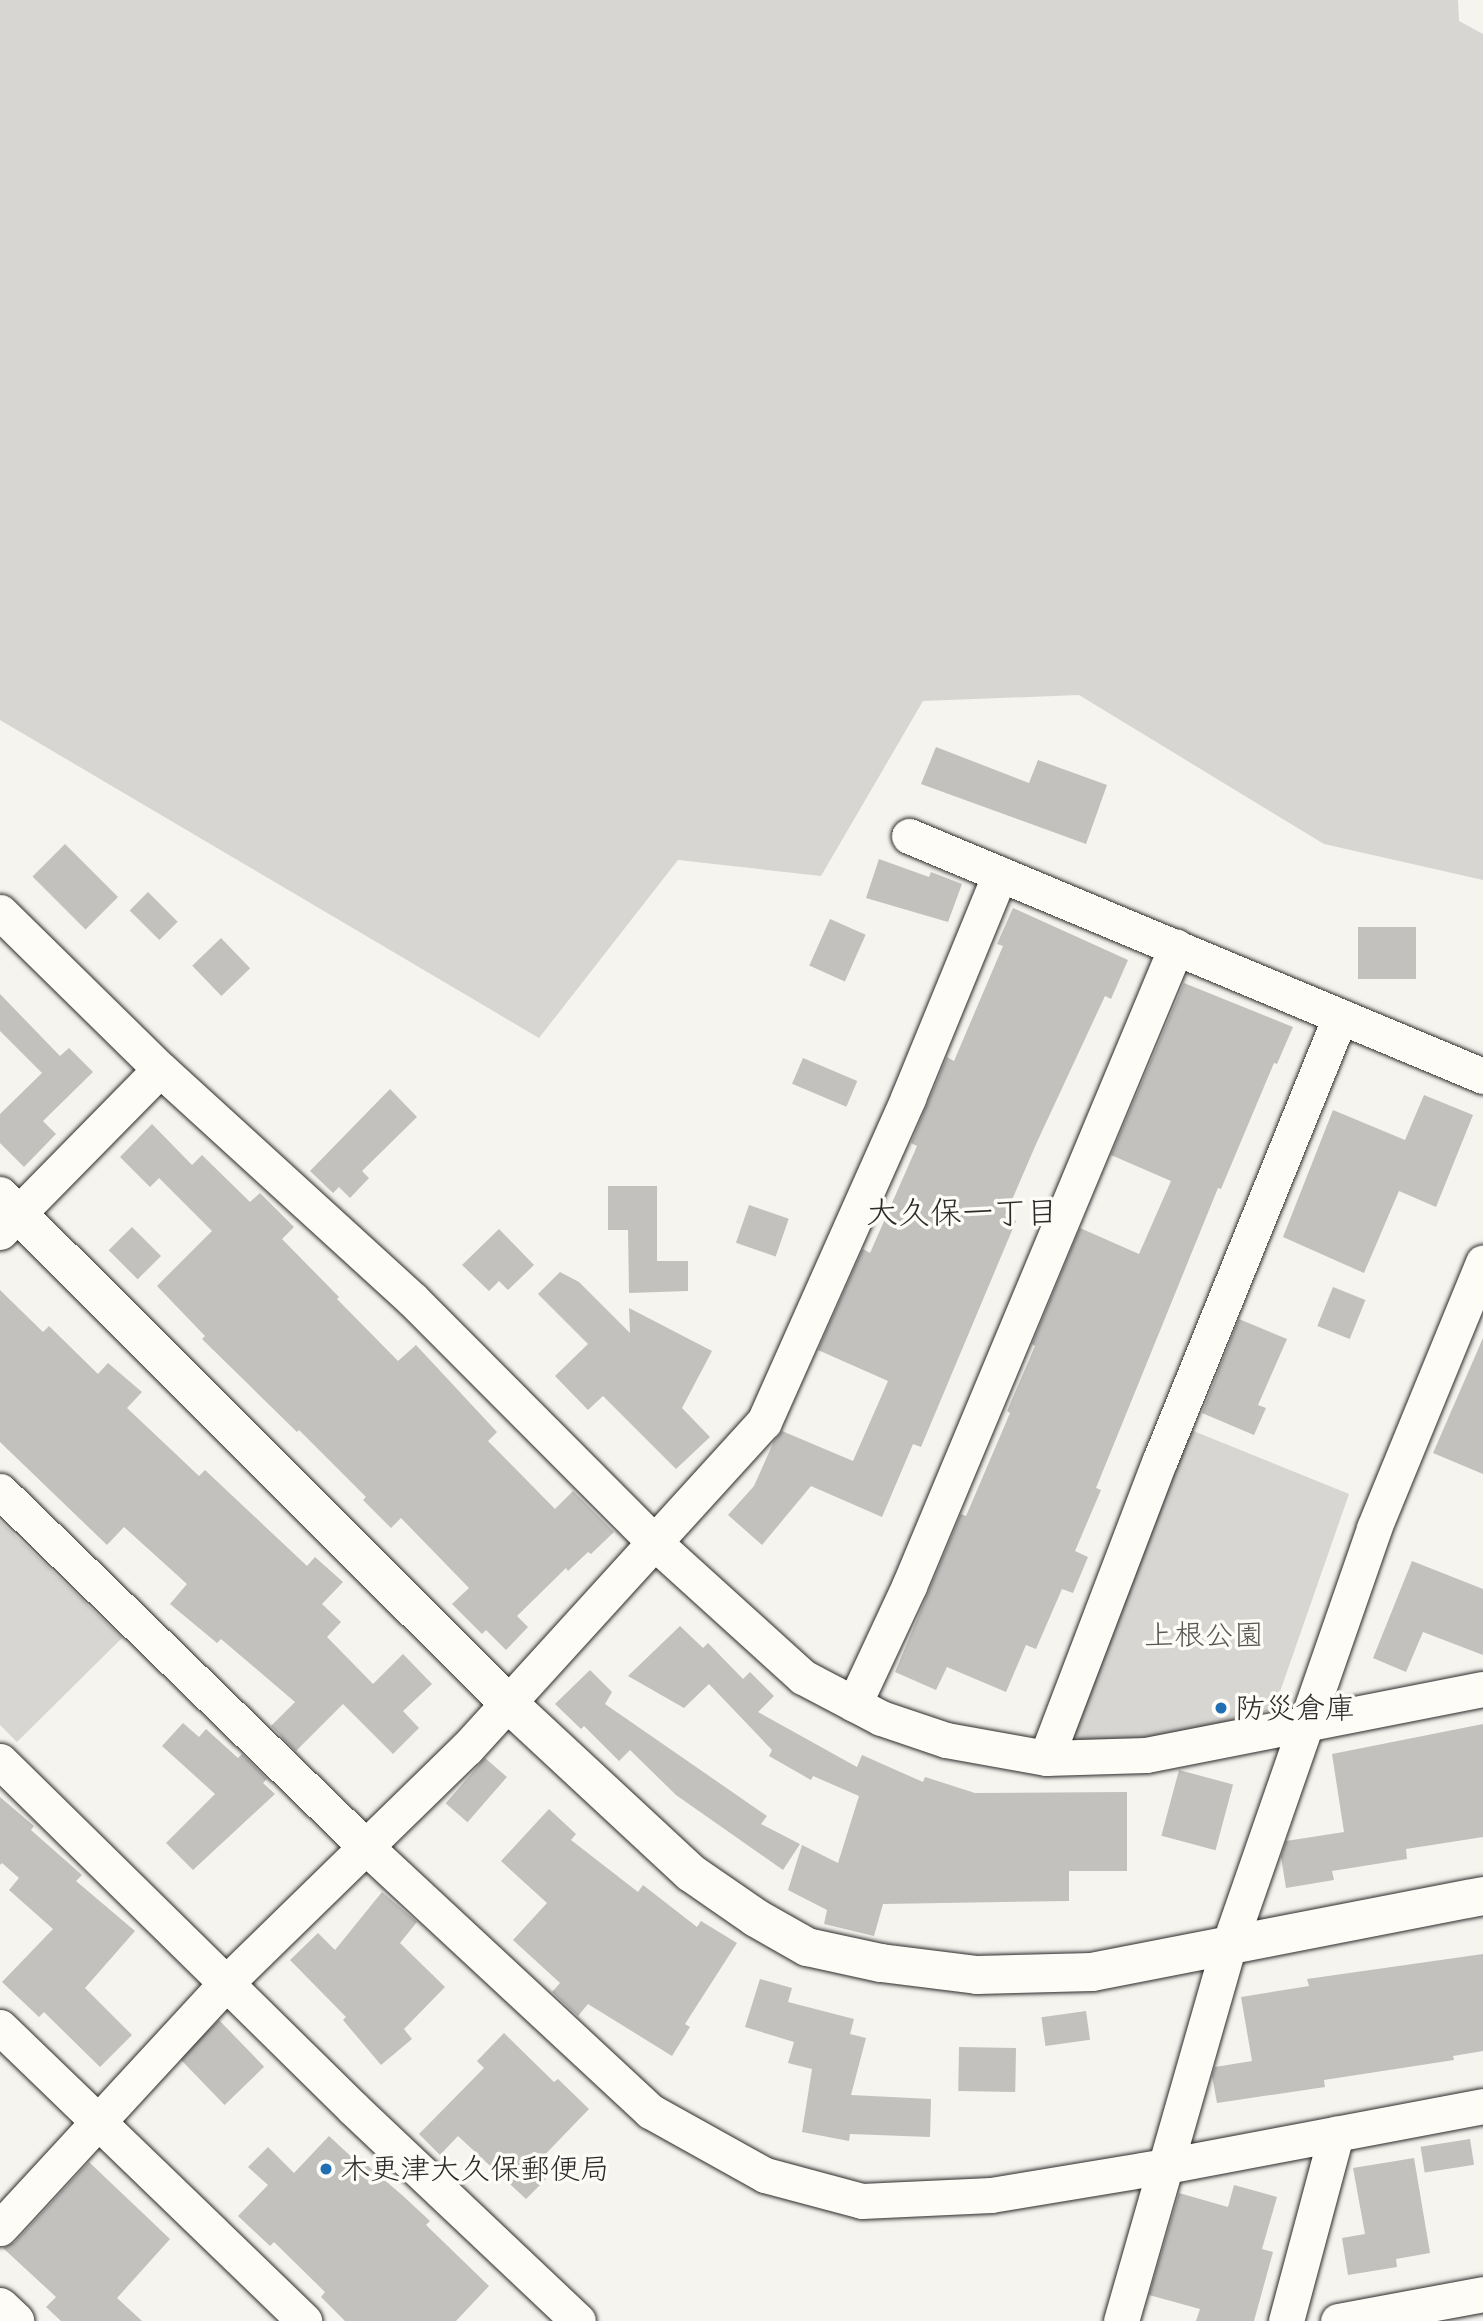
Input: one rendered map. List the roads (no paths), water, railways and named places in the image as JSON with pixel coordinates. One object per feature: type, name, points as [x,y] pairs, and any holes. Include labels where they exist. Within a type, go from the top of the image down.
[{"type":"street","points":[[909,836],[1483,1076]]},
{"type":"street","points":[[0,2228],[227,1982],[366,1847],[508,1703],[764,1422],[908,1098],[1000,874]]},
{"type":"street","points":[[0,912],[160,1069],[413,1300],[654,1542],[803,1677],[881,1718],[946,1740],[1046,1758],[1146,1755],[1483,1689]]},
{"type":"street","points":[[855,1704],[909,1586],[1176,947]]},
{"type":"street","points":[[1046,1758],[1160,1460],[1340,1016]]},
{"type":"street","points":[[160,1069],[6,1213],[508,1703],[691,1873],[756,1918],[807,1947],[881,1963],[977,1975],[1092,1972],[1483,1896]]},
{"type":"street","points":[[1121,2321],[1229,1945],[1374,1528],[1483,1262]]},
{"type":"street","points":[[0,1491],[366,1847],[650,2111],[765,2175],[862,2201],[991,2195],[1166,2166],[1483,2106]]},
{"type":"street","points":[[0,1761],[354,2109],[578,2321]]},
{"type":"street","points":[[0,2027],[304,2321]]},
{"type":"street","points":[[1286,2321],[1336,2134]]},
{"type":"street","points":[[1338,2321],[1483,2294]]},
{"type":"street","points":[[0,2307],[15,2321]]},
{"type":"place","name":"防災倉庫","points":[[1221,1708]]},
{"type":"place","name":"木更津大久保郵便局","points":[[326,2169]]},
{"type":"district","name":"大久保一丁目","points":[[962,1213]]},
{"type":"park label","name":"上根公園","points":[[1204,1635]]}]
